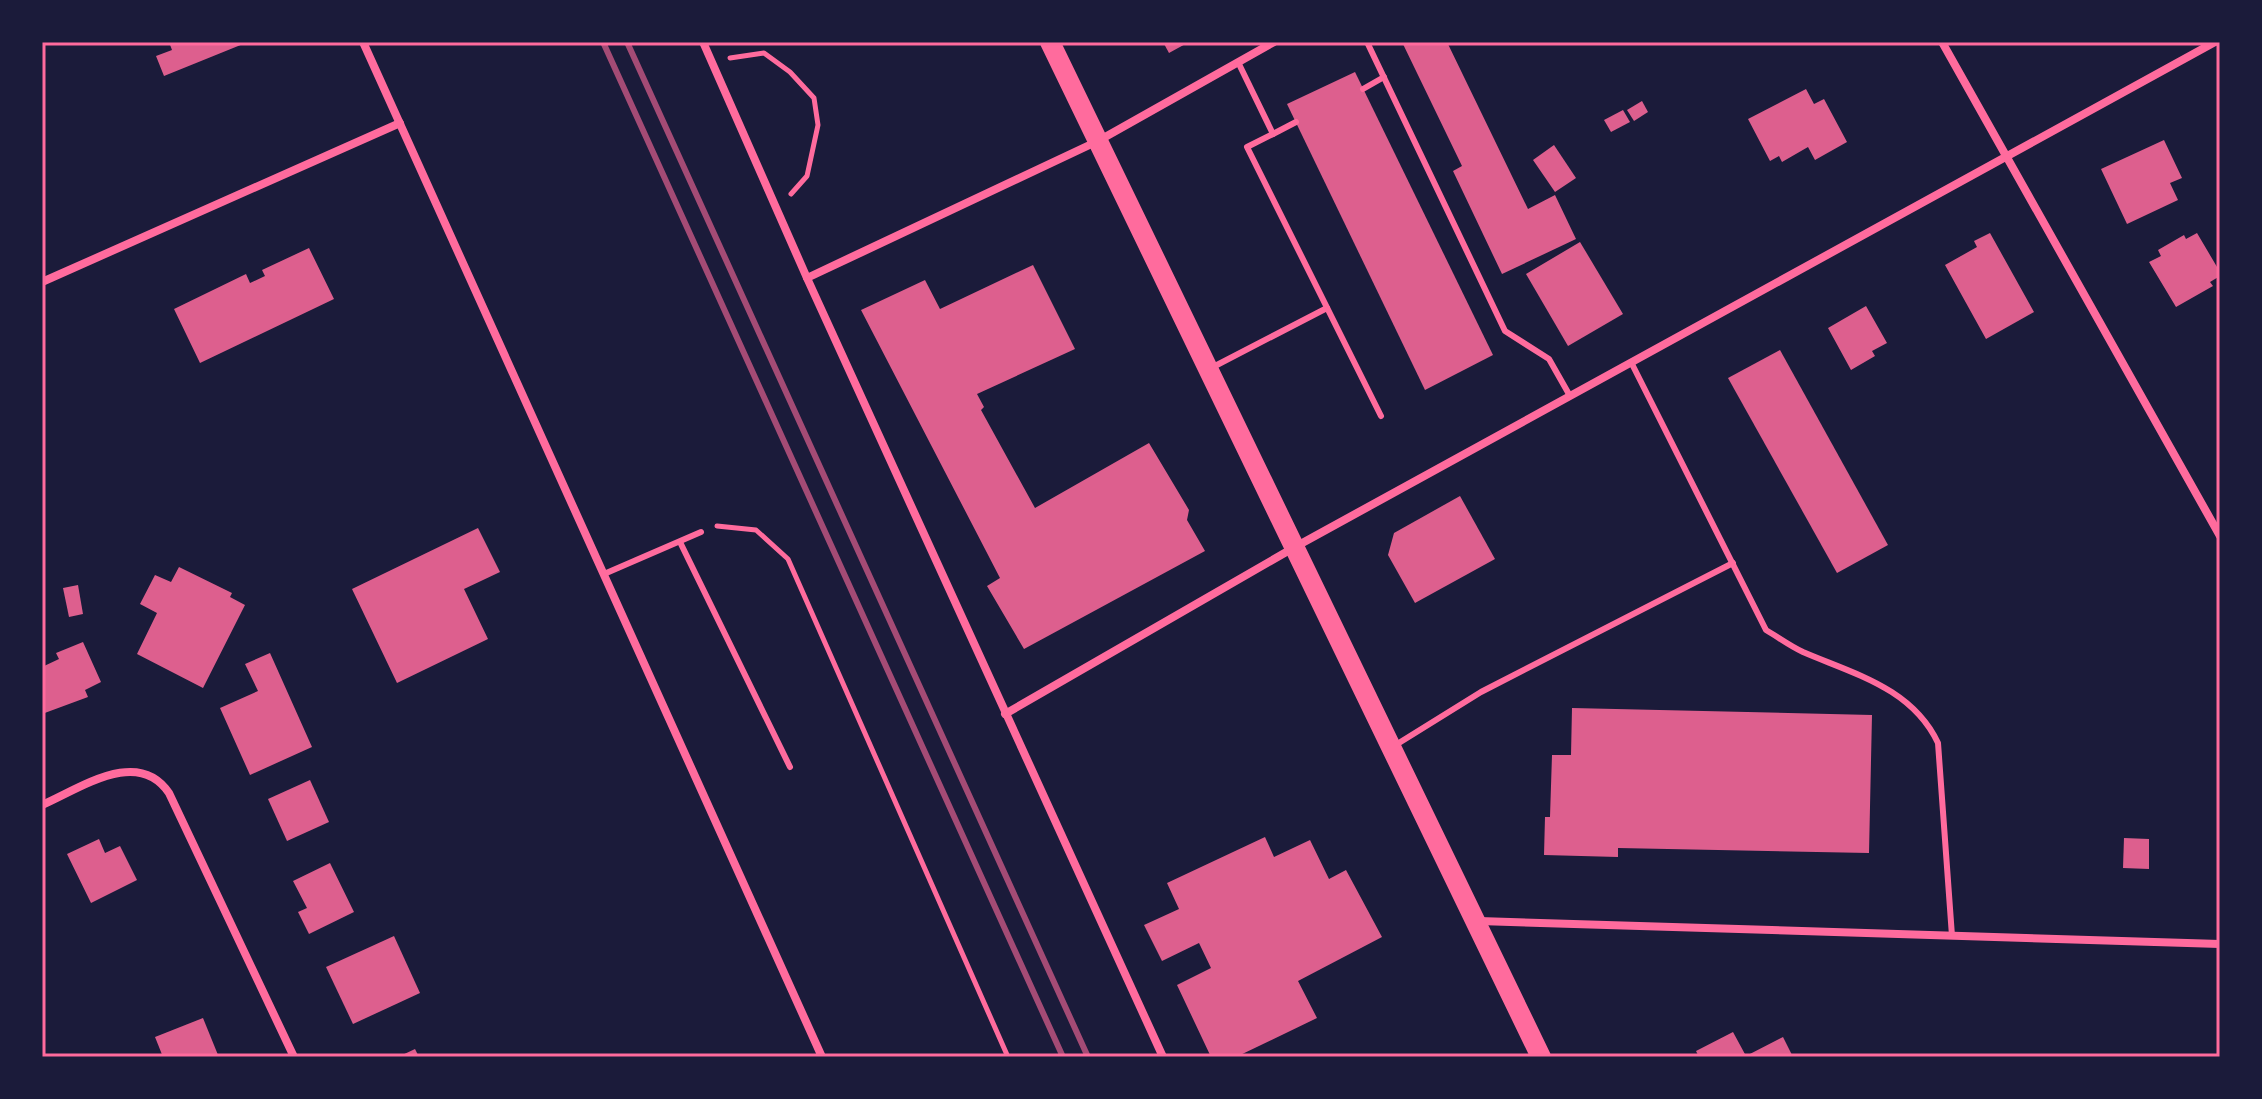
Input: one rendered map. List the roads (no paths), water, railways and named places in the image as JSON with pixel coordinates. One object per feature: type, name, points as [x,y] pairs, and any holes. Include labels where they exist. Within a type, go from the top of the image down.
[{"type":"main road","points":[[1050,42],[1541,1057]]},
{"type":"street","points":[[363,42],[822,1057]]},
{"type":"street","points":[[703,42],[807,278],[1163,1057]]},
{"type":"street","points":[[807,278],[1098,141],[1274,42]]},
{"type":"street","points":[[1942,42],[2220,536]]},
{"type":"street","points":[[1005,714],[1295,547],[2215,42]]},
{"type":"street","points":[[42,282],[400,123]]},
{"type":"street","points":[[42,805],[113,774],[130,770],[145,772],[161,782],[294,1057]]},
{"type":"street","points":[[1474,921],[2220,944]]},
{"type":"lane","points":[[1367,42],[1505,331],[1549,359],[1570,396]]},
{"type":"lane","points":[[1238,62],[1273,134]]},
{"type":"lane","points":[[1363,89],[1384,77]]},
{"type":"lane","points":[[1296,122],[1247,147],[1381,416]]},
{"type":"lane","points":[[1209,370],[1327,308]]},
{"type":"lane","points":[[1631,362],[1766,630],[1800,650],[1871,678],[1907,702],[1931,728],[1938,743],[1952,936]]},
{"type":"lane","points":[[604,574],[701,532]]},
{"type":"lane","points":[[680,542],[790,767]]},
{"type":"lane","points":[[1391,748],[1481,692],[1733,563]]},
{"type":"railway","points":[[603,42],[1063,1057]]},
{"type":"railway","points":[[627,42],[1088,1057]]}]
